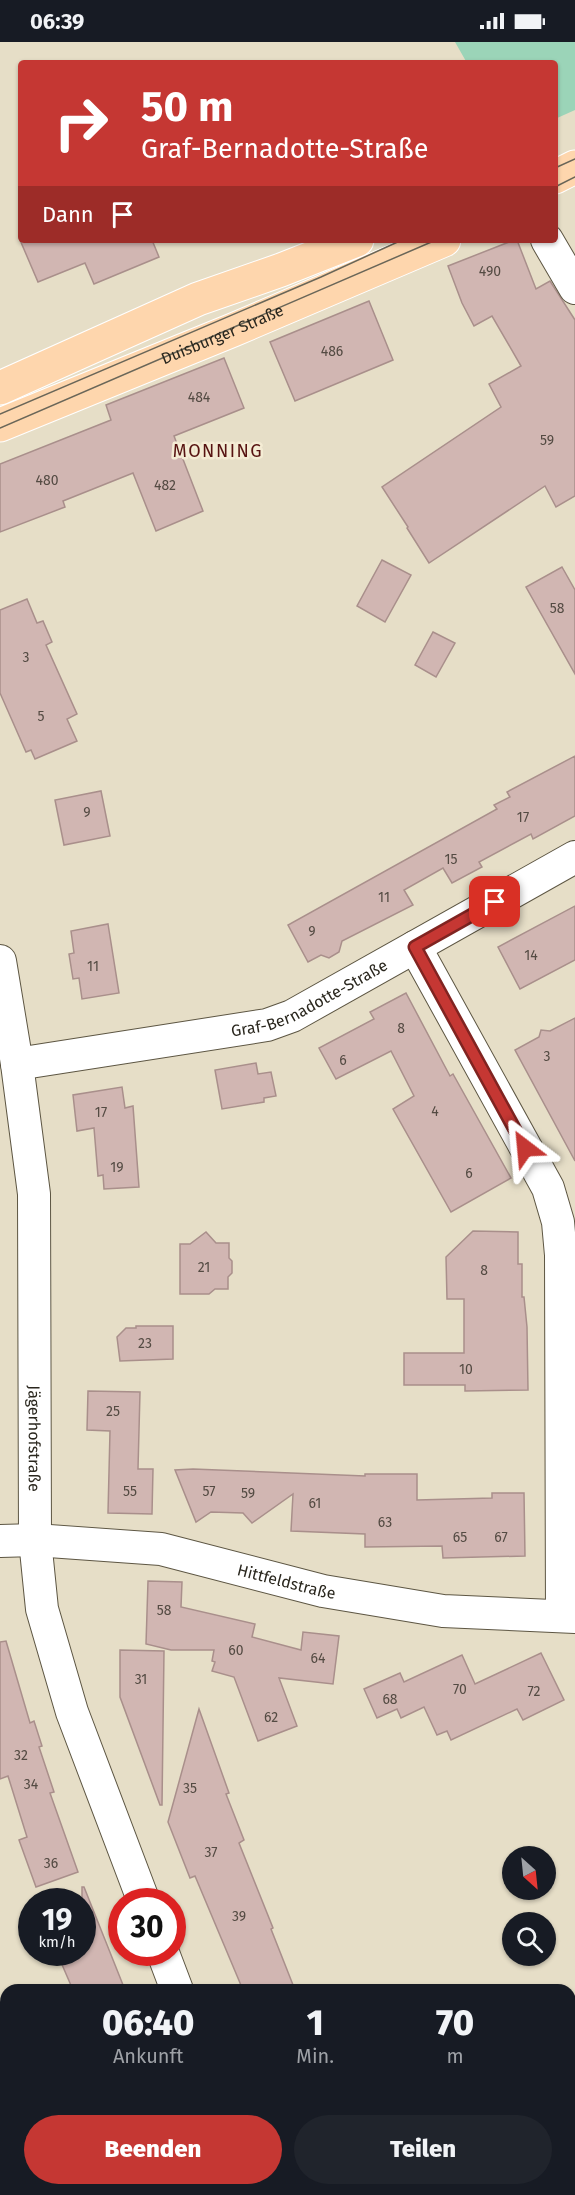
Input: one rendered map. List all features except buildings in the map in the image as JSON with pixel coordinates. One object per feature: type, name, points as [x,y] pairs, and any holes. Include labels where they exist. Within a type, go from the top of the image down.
[{"type":"main road","points":[[558,176],[575,167]]},
{"type":"main road","points":[[2,383],[198,299],[349,243]]},
{"type":"main road","name":"Duisburger Straße","points":[[9,422],[437,243]]},
{"type":"street","points":[[550,243],[575,288]]},
{"type":"street","points":[[2,383],[9,422]]},
{"type":"street","name":"Graf-Bernadotte-Straße","points":[[17,1064],[267,1025],[292,1016],[575,857]]},
{"type":"street","points":[[415,947],[548,1188],[558,1222],[561,1255],[569,1617]]},
{"type":"street","name":"Jägerhofstraße","points":[[0,961],[17,1064],[34,1194],[35,1540],[42,1610],[72,1712],[139,1888]]},
{"type":"street","name":"Hittfeldstraße","points":[[0,1541],[35,1540],[161,1549],[323,1591],[443,1611],[569,1617]]},
{"type":"street","points":[[168,1966],[175,1984]]},
{"type":"green space","points":[[455,42],[575,42],[575,110],[558,118],[558,60],[465,60]]},
{"type":"tram line","points":[[558,167],[575,159]]},
{"type":"tram line","points":[[558,186],[575,177]]},
{"type":"tram line","points":[[0,414],[395,243]]},
{"type":"tram line","points":[[0,428],[429,243]]},
{"type":"district","name":"MONNING","points":[[218,451]]},
{"type":"route","points":[[495,902],[415,947],[525,1148]]}]
